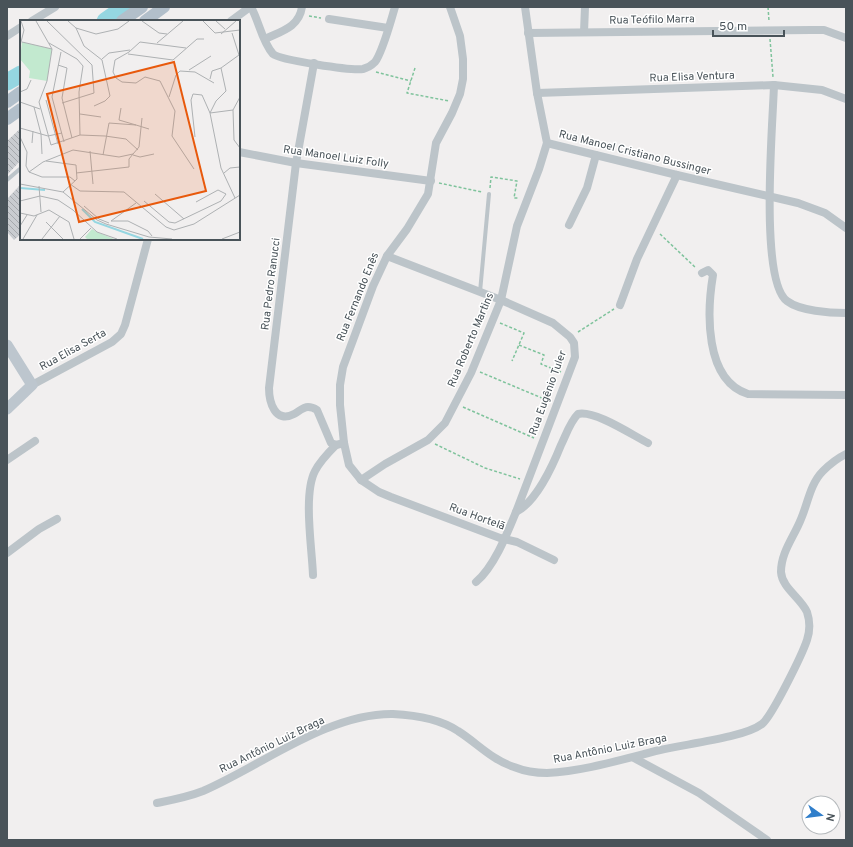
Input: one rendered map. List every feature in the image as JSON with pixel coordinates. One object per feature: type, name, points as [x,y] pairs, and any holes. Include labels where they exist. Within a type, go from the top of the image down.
[{"type":"main road","points":[[123,20],[142,7]]},
{"type":"main road","points":[[146,20],[164,7]]},
{"type":"main road","points":[[7,102],[20,93]]},
{"type":"main road","points":[[7,119],[20,110]]},
{"type":"street","points":[[34,20],[55,7]]},
{"type":"street","points":[[232,20],[250,7],[273,53],[289,60],[349,69],[362,69],[375,62],[395,7]]},
{"type":"street","name":"Rua Fernando Enês","points":[[390,497],[379,492],[361,480],[349,465],[340,444],[340,385],[343,367],[372,286],[386,256],[422,205],[428,194],[436,143],[457,102],[463,79],[463,59],[460,36],[450,7]]},
{"type":"street","name":"Rua Manoel Cristiano Bussinger","points":[[525,7],[537,93],[547,143],[813,207],[846,228]]},
{"type":"street","points":[[584,32],[585,7]]},
{"type":"street","points":[[265,39],[293,26],[301,11]]},
{"type":"street","points":[[329,19],[388,28]]},
{"type":"street","points":[[7,36],[20,28]]},
{"type":"street","name":"Rua Teófilo Marra","points":[[528,32],[824,30],[846,38]]},
{"type":"street","name":"Rua Pedro Ranucci","points":[[314,63],[296,163],[269,388],[269,400],[276,413],[283,416],[292,415],[305,407],[312,407],[317,410],[321,416],[329,440],[340,444]]},
{"type":"street","points":[[774,85],[769,196],[778,289],[786,301],[803,308],[846,313]]},
{"type":"street","name":"Rua Elisa Ventura","points":[[537,93],[774,85],[822,90],[846,99]]},
{"type":"street","name":"Rua Roberto Martins","points":[[361,480],[384,464],[428,440],[445,423],[473,370],[501,300],[517,226],[539,169],[547,143]]},
{"type":"street","name":"Rua Manoel Luiz Folly","points":[[240,152],[296,163],[431,181]]},
{"type":"street","points":[[569,225],[587,188],[596,155]]},
{"type":"street","points":[[620,305],[637,259],[677,175]]},
{"type":"street","name":"Rua Elisa Serta","points":[[32,385],[112,342],[121,334],[129,314],[148,240]]},
{"type":"street","name":"Rua Eugênio Tuler","points":[[386,256],[501,300],[553,323],[570,337],[574,343],[575,352],[568,376],[516,512],[504,540],[484,576],[476,582]]},
{"type":"street","points":[[702,273],[708,270],[713,275],[708,314],[709,326],[716,356],[722,371],[733,387],[748,394],[846,395]]},
{"type":"street","points":[[7,346],[32,385],[7,409]]},
{"type":"street","name":"Rua Eugênio Tuler","points":[[516,512],[526,506],[546,477],[567,433],[578,414],[584,413],[595,416],[648,443]]},
{"type":"street","points":[[7,460],[35,441]]},
{"type":"street","points":[[313,575],[309,507],[310,487],[319,463],[340,444]]},
{"type":"street","name":"Rua Antônio Luiz Braga","points":[[157,803],[203,791],[321,730],[360,719],[392,714],[422,718],[441,723],[456,730],[497,760],[530,772],[562,771],[634,758],[658,750],[739,734],[756,727],[767,718],[786,684],[808,639],[810,626],[804,607],[784,582],[781,575],[782,561],[802,518],[812,489],[822,472],[846,454]]},
{"type":"street","name":"Rua Hortelã","points":[[390,497],[504,540],[517,542],[554,560]]},
{"type":"street","points":[[7,552],[57,519]]},
{"type":"street","points":[[634,758],[699,793],[767,840]]},
{"type":"lane","points":[[7,180],[20,169]]},
{"type":"lane","points":[[480,293],[489,194]]},
{"type":"path","points":[[768,7],[774,85]]},
{"type":"path","points":[[301,11],[329,19]]},
{"type":"path","points":[[415,68],[407,93],[457,102]]},
{"type":"path","points":[[362,69],[411,81]]},
{"type":"path","points":[[431,181],[489,194],[491,177],[517,181],[514,198],[527,200]]},
{"type":"path","points":[[652,227],[702,273]]},
{"type":"path","points":[[570,337],[620,305]]},
{"type":"path","points":[[493,320],[524,333],[512,361]]},
{"type":"path","points":[[519,345],[544,356],[541,364],[568,376]]},
{"type":"path","points":[[473,370],[557,404]]},
{"type":"path","points":[[455,403],[542,441]]},
{"type":"path","points":[[428,440],[450,453],[494,472],[527,481]]},
{"type":"building","points":[[20,129],[20,161],[7,175],[7,141]]},
{"type":"building","points":[[20,185],[20,235],[14,240],[7,232],[7,199]]},
{"type":"waterway","points":[[106,20],[125,7]]},
{"type":"waterway","points":[[7,82],[20,75]]}]
